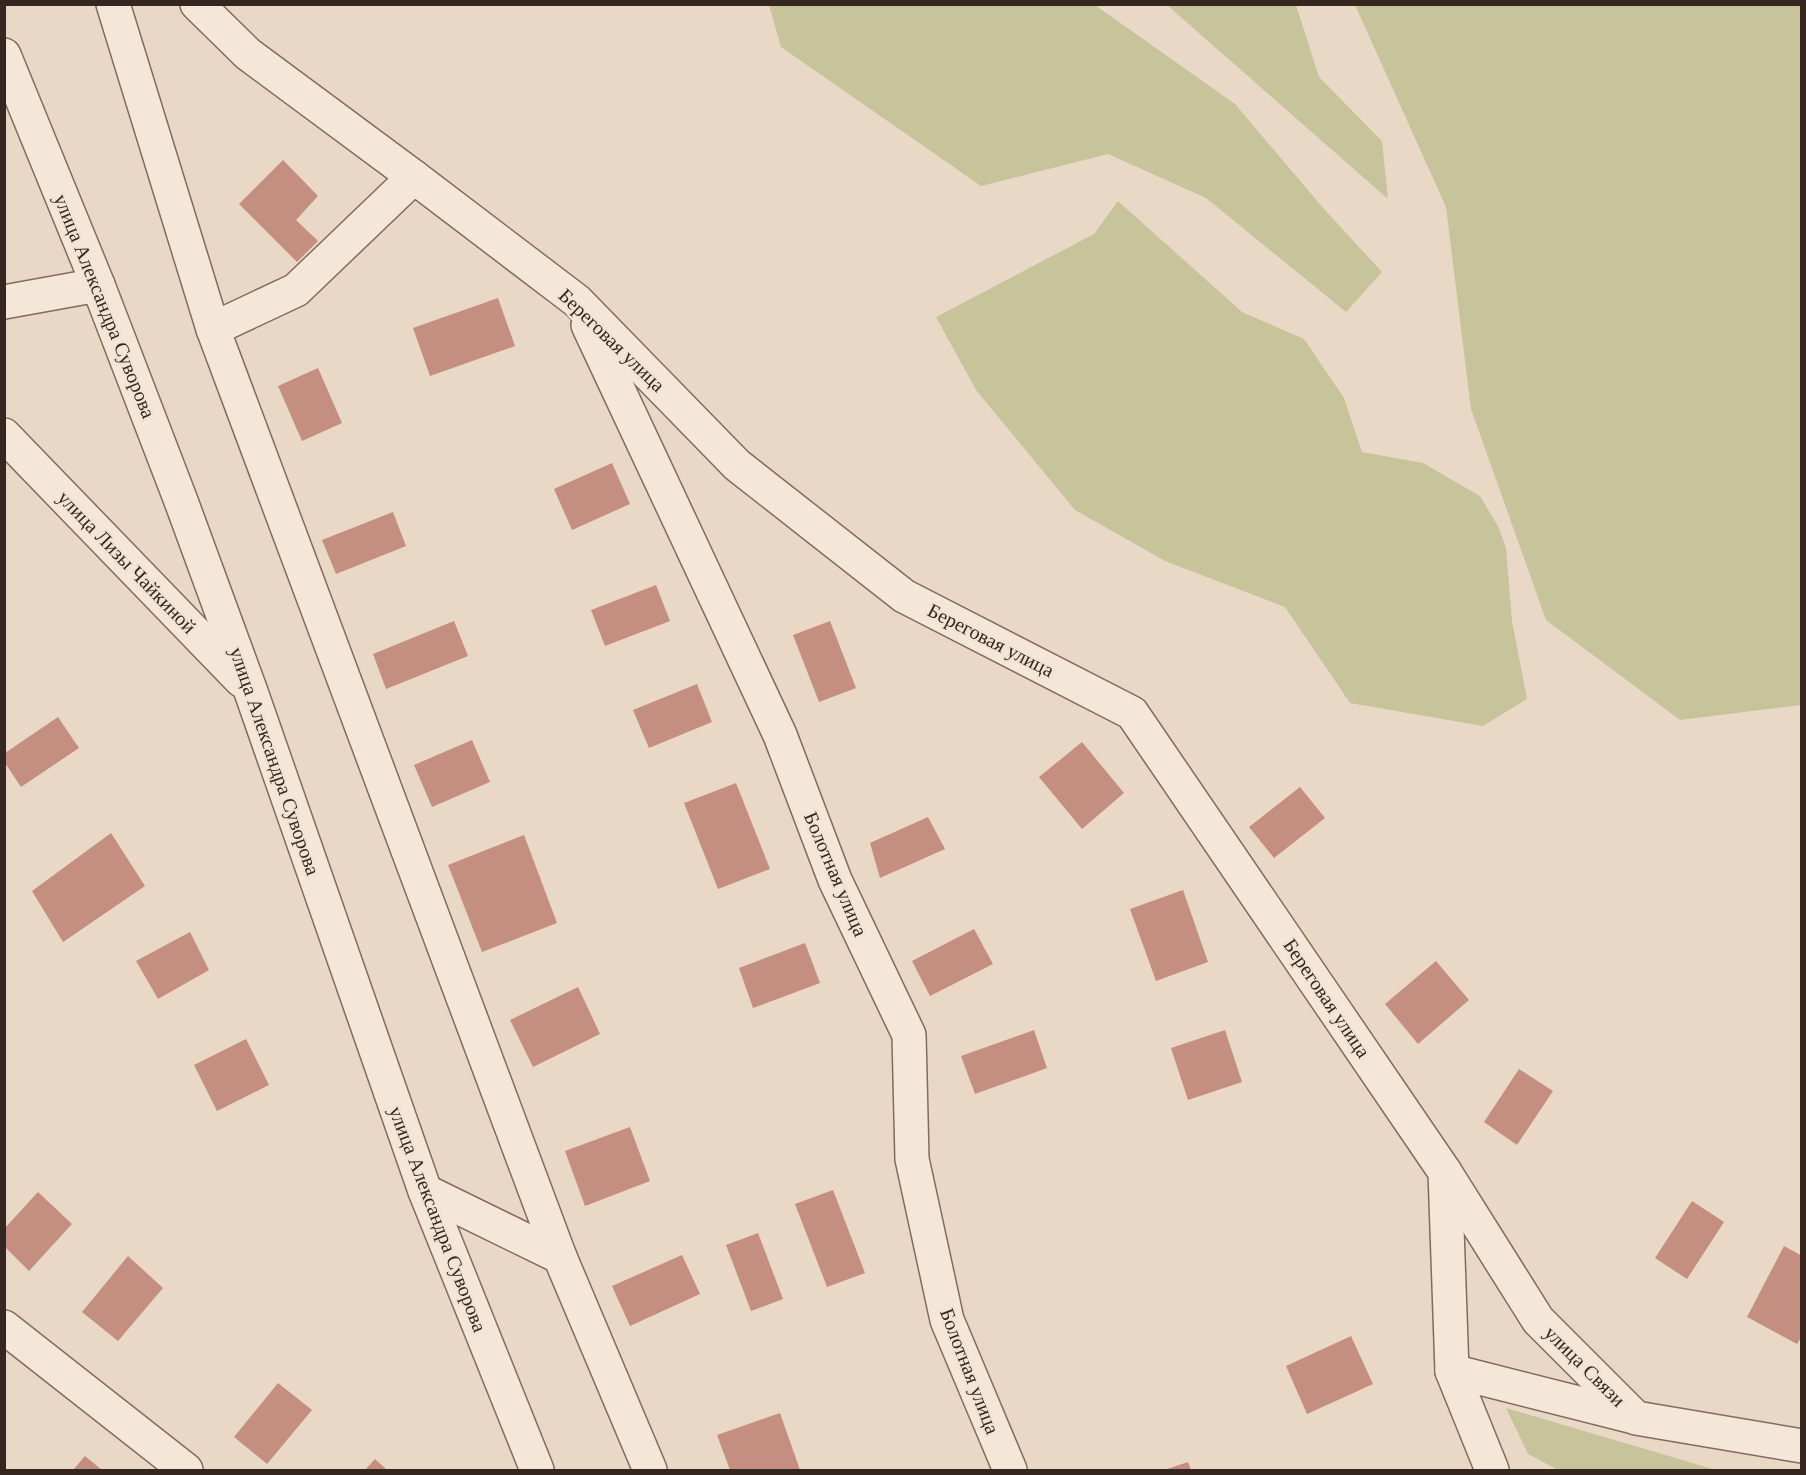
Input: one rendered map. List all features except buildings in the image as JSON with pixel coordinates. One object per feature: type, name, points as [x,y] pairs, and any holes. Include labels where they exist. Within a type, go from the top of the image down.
[{"type":"street","points":[[112,4],[213,329],[560,1257],[650,1470]]},
{"type":"street","name":"Береговая улица","points":[[197,4],[248,54],[577,301],[737,465],[904,596],[1132,713],[1445,1172]]},
{"type":"street","name":"улица Александра Суворова","points":[[4,55],[98,285],[181,501],[250,689],[424,1191],[537,1470]]},
{"type":"street","points":[[213,329],[296,290],[414,177]]},
{"type":"street","points":[[4,302],[98,285]]},
{"type":"street","name":"Болотная улица","points":[[577,301],[780,735],[835,880],[909,1035],[912,1159],[947,1320],[1010,1470]]},
{"type":"street","name":"улица Лизы Чайкиной","points":[[4,435],[250,689]]},
{"type":"street","points":[[1445,1172],[1452,1371],[1491,1470]]},
{"type":"street","name":"улица Связи","points":[[1445,1172],[1538,1320],[1636,1418],[1802,1446]]},
{"type":"street","points":[[424,1191],[560,1257]]},
{"type":"street","points":[[4,1327],[186,1470]]},
{"type":"street","points":[[1452,1371],[1636,1418]]},
{"type":"shaded area","points":[[769,5],[1095,5],[1235,104],[1324,209],[1382,272],[1346,312],[1206,198],[1108,154],[981,186],[781,47]]},
{"type":"shaded area","points":[[1167,5],[1296,5],[1319,77],[1382,141],[1388,199]]},
{"type":"shaded area","points":[[1355,5],[1801,5],[1801,705],[1680,720],[1546,620],[1471,409],[1446,207]]},
{"type":"shaded area","points":[[1118,201],[1242,312],[1304,339],[1344,398],[1362,452],[1423,463],[1480,496],[1499,528],[1506,548],[1512,621],[1527,699],[1483,726],[1350,703],[1285,607],[1165,561],[1075,510],[976,390],[936,317],[1094,234]]},
{"type":"shaded area","points":[[1506,1408],[1715,1470],[1558,1470],[1528,1454]]}]
